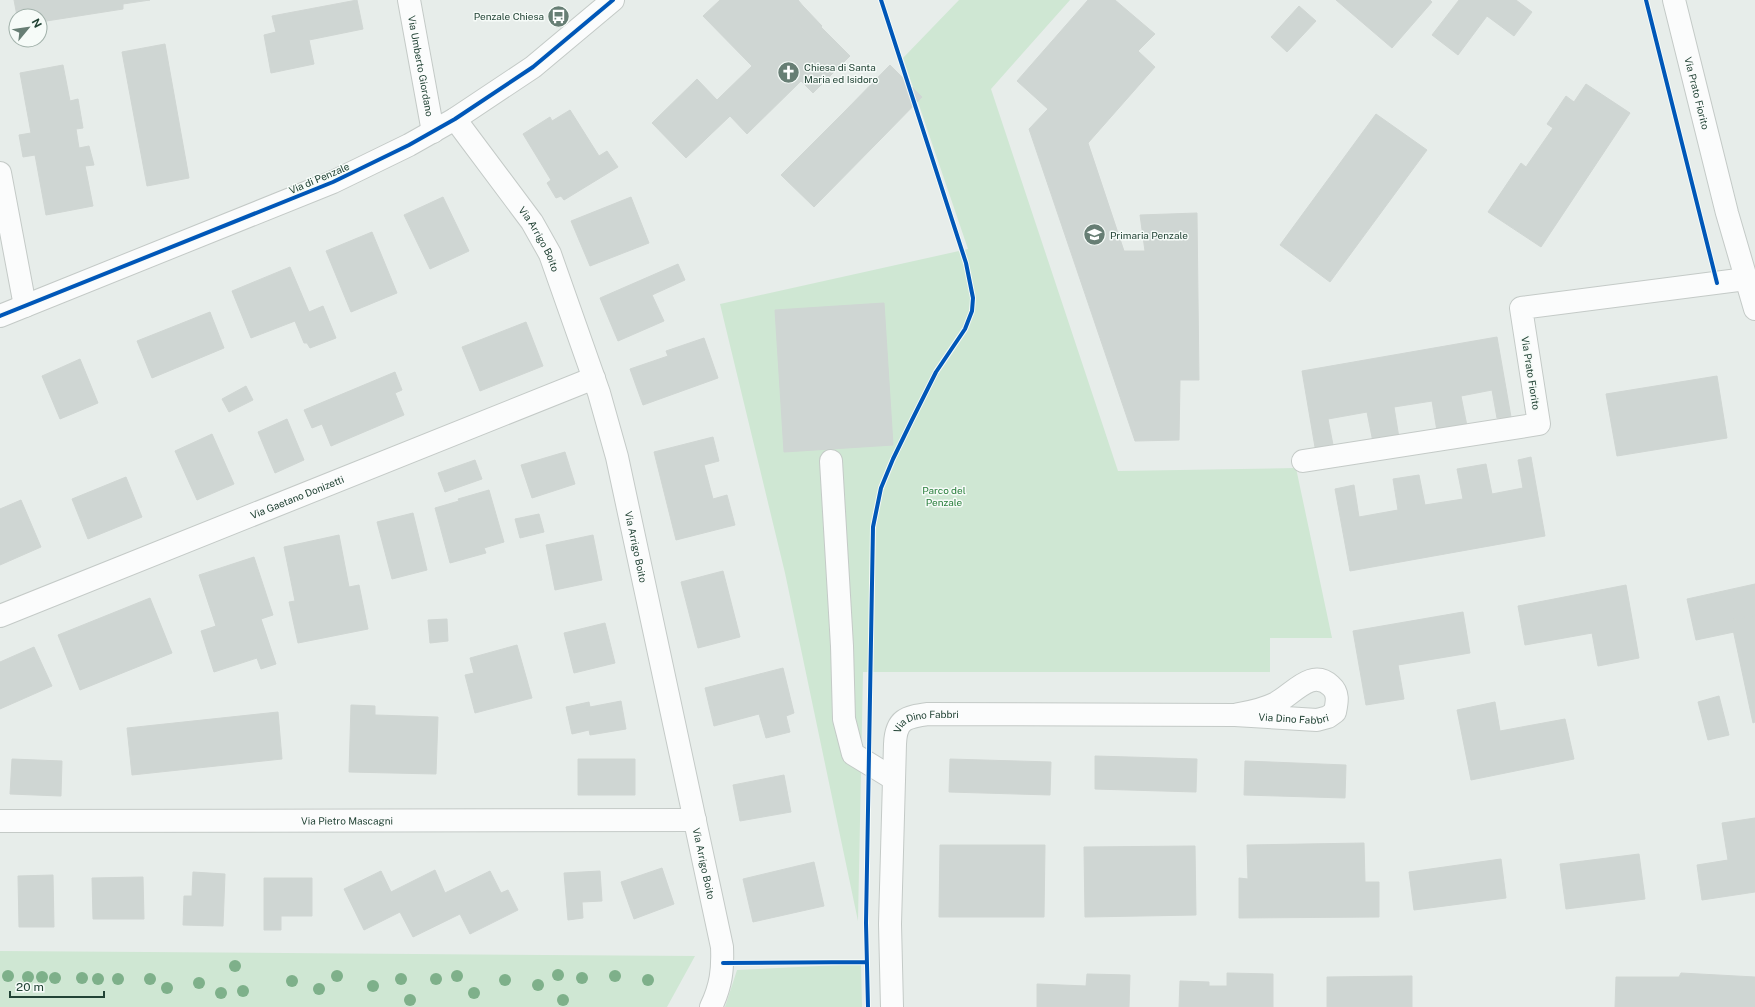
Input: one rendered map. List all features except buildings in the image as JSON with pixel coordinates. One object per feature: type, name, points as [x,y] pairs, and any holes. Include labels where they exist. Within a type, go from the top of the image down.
[{"type":"street","name":"Via Umberto Giordano","points":[[409,0],[433,132]]},
{"type":"street","name":"Via di Penzale","points":[[0,316],[333,182],[380,160],[455,119],[533,66],[613,0]]},
{"type":"street","name":"Via Prato Fiorito","points":[[1674,0],[1727,213],[1755,309]]},
{"type":"street","name":"Via Arrigo Boito","points":[[455,119],[541,236],[559,277],[594,378],[617,458],[722,947],[721,978],[718,992],[711,1007]]},
{"type":"street","points":[[0,173],[25,306]]},
{"type":"street","name":"Via Prato Fiorito","points":[[1303,461],[1539,424],[1522,308],[1746,279]]},
{"type":"street","name":"Via Gaetano Donizetti","points":[[0,616],[594,378]]},
{"type":"street","points":[[831,461],[842,646],[844,719],[853,754],[894,779]]},
{"type":"street","name":"Via Dino Fabbri","points":[[892,1007],[890,924],[895,738],[898,726],[909,717],[928,714],[1235,715]]},
{"type":"street","name":"Via Pietro Mascagni","points":[[0,820],[694,820]]},
{"type":"green space","name":"Parco del Penzale","points":[[959,0],[1070,0],[991,89],[1118,471],[1296,468],[1332,638],[1270,638],[1270,672],[863,672],[858,921],[785,573],[720,304],[968,249],[903,58]]},
{"type":"green space","points":[[0,951],[695,956],[667,1007],[0,1007]]},
{"type":"green space","points":[[861,964],[862,1007],[725,1007],[737,970]]},
{"type":"cycle path","points":[[0,316],[333,182],[409,145],[455,119],[533,67],[613,0]]},
{"type":"cycle path","points":[[868,1007],[866,923],[873,527],[881,488],[893,459],[936,372],[965,329],[972,311],[973,298],[966,263],[881,0]]},
{"type":"cycle path","points":[[1646,0],[1717,283]]},
{"type":"cycle path","points":[[723,963],[867,962]]},
{"type":"place","name":"Penzale Chiesa","points":[[559,16]]},
{"type":"place","name":"Chiesa di Santa Maria ed Isidoro","points":[[789,73]]},
{"type":"place","name":"Primaria Penzale","points":[[1095,235]]}]
